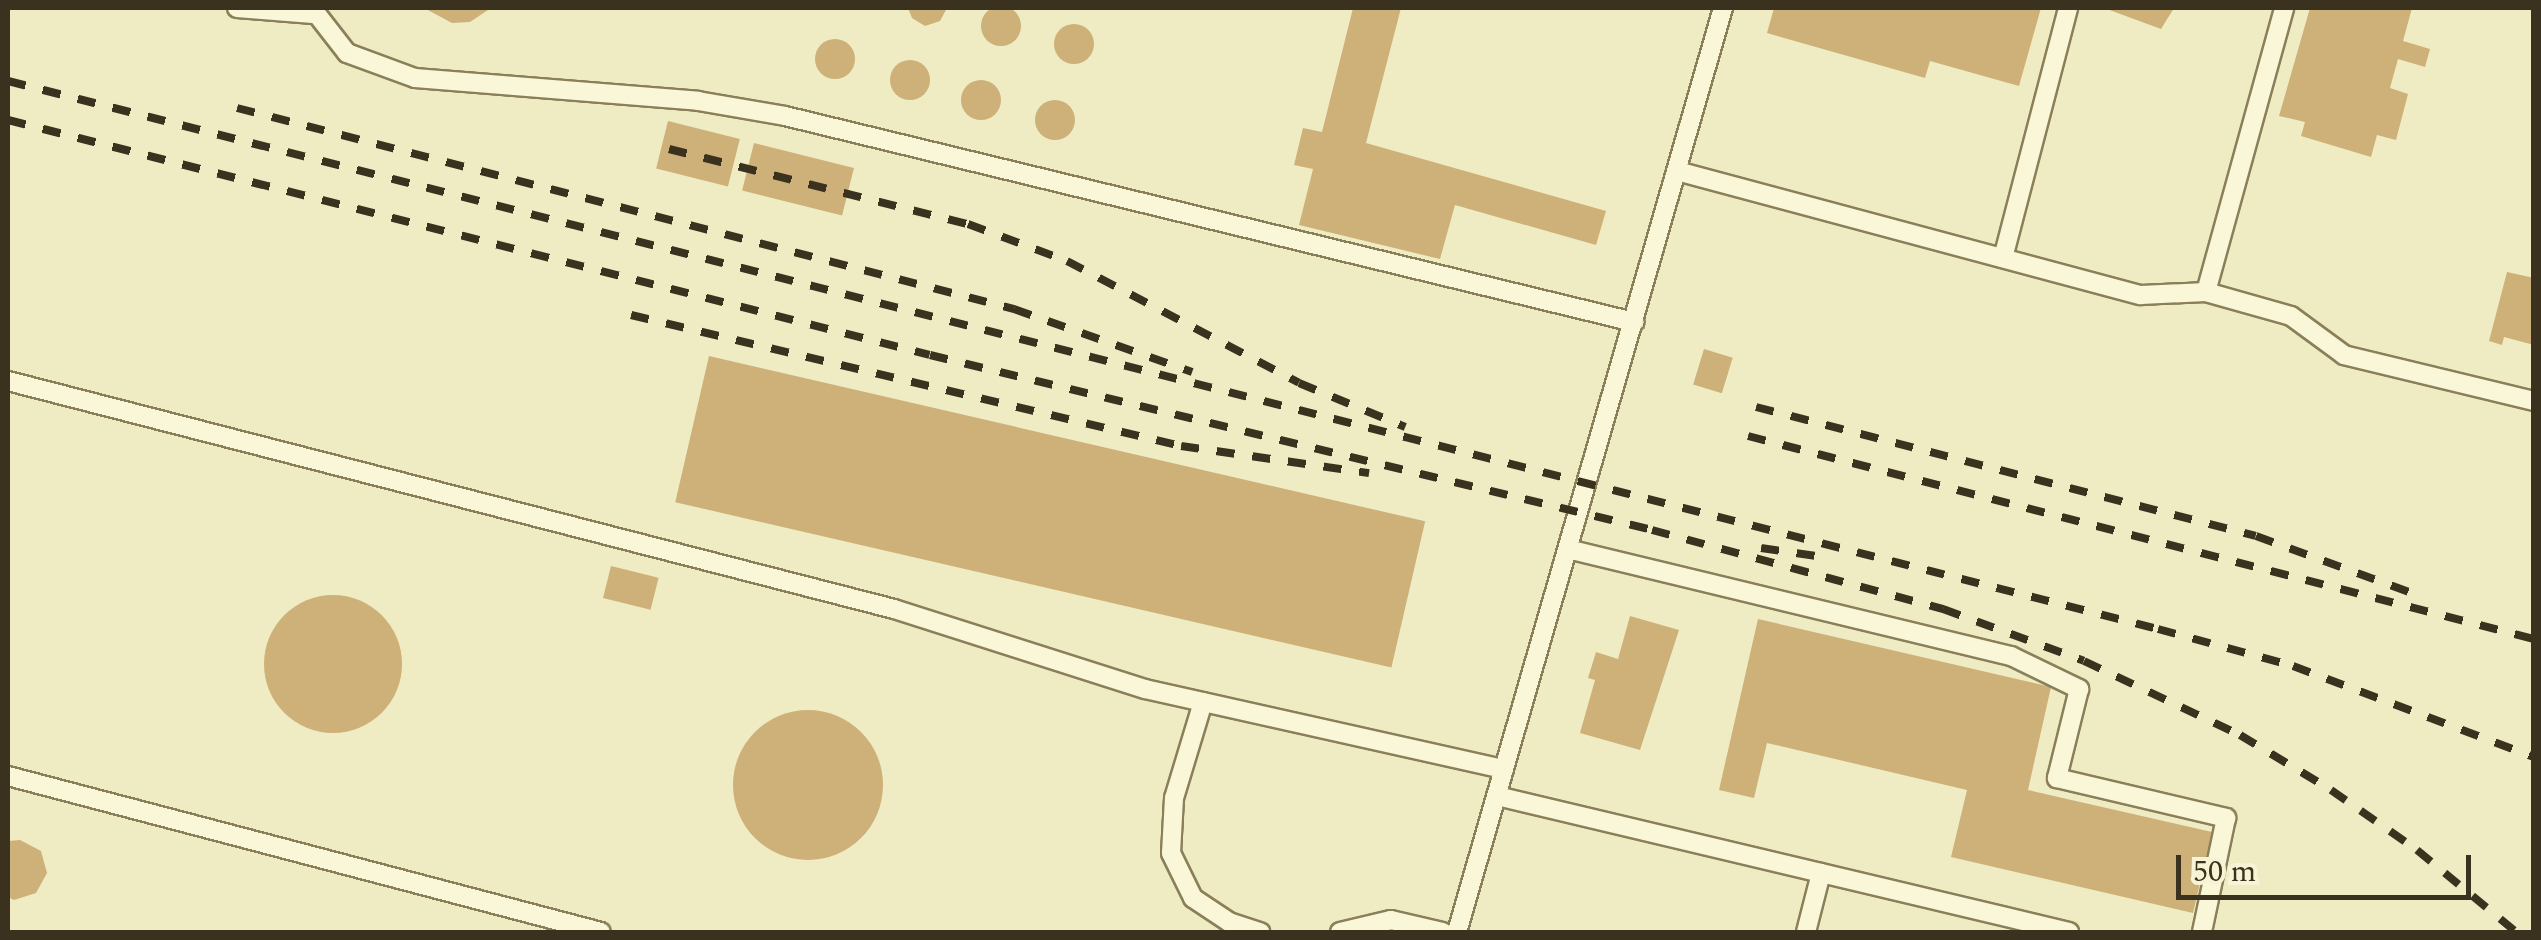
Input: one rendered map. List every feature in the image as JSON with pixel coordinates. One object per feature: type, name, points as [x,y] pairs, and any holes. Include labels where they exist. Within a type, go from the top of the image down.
[{"type":"lane","points":[[237,8],[312,11],[347,53],[416,78],[698,101],[785,116],[1634,322]]},
{"type":"lane","points":[[1457,932],[1723,8]]},
{"type":"lane","points":[[2003,258],[2068,8]]},
{"type":"lane","points":[[2206,292],[2284,8]]},
{"type":"lane","points":[[1677,171],[2141,295],[2206,292],[2290,316],[2344,355],[2534,402]]},
{"type":"lane","points":[[8,381],[894,609],[1145,689],[1504,770]]},
{"type":"lane","points":[[1568,549],[2011,656],[2079,690],[2057,778],[2226,818],[2202,932]]},
{"type":"lane","points":[[1202,702],[1174,798],[1171,853],[1193,898],[1228,922],[1260,932]]},
{"type":"lane","points":[[8,776],[601,932]]},
{"type":"lane","points":[[1497,796],[2069,932]]},
{"type":"lane","points":[[1806,932],[1821,873]]},
{"type":"lane","points":[[1340,932],[1391,920],[1443,932]]},
{"type":"building","points":[[1001,6],[1015,12],[1021,26],[1015,40],[1001,46],[987,40],[981,26],[987,12]]},
{"type":"building","points":[[424,8],[491,8],[470,22],[452,23]]},
{"type":"building","points":[[908,8],[947,8],[940,21],[925,26],[912,18]]},
{"type":"building","points":[[1353,8],[1401,8],[1366,143],[1606,211],[1596,245],[1455,205],[1440,259],[1299,225],[1313,169],[1294,165],[1303,128],[1322,132]]},
{"type":"building","points":[[1774,8],[2041,8],[2019,86],[1930,61],[1925,78],[1767,33]]},
{"type":"building","points":[[2104,8],[2174,8],[2161,29]]},
{"type":"building","points":[[2310,8],[2412,8],[2403,41],[2430,49],[2425,67],[2398,59],[2390,88],[2408,94],[2396,140],[2377,135],[2371,157],[2301,136],[2305,122],[2279,116]]},
{"type":"building","points":[[1074,24],[1088,30],[1094,44],[1088,58],[1074,64],[1060,58],[1054,44],[1060,30]]},
{"type":"building","points":[[835,39],[849,45],[855,59],[849,73],[835,79],[821,73],[815,59],[821,45]]},
{"type":"building","points":[[910,60],[924,66],[930,80],[924,94],[910,100],[896,94],[890,80],[896,66]]},
{"type":"building","points":[[981,80],[995,86],[1001,100],[995,114],[981,120],[967,114],[961,100],[967,86]]},
{"type":"building","points":[[1055,100],[1069,106],[1075,120],[1069,134],[1055,140],[1041,134],[1035,120],[1041,106]]},
{"type":"building","points":[[668,121],[740,139],[728,186],[656,169]]},
{"type":"building","points":[[754,143],[854,168],[842,215],[742,191]]},
{"type":"building","points":[[2507,272],[2534,278],[2534,345],[2504,337],[2502,345],[2489,341]]},
{"type":"building","points":[[1704,349],[1733,358],[1722,393],[1693,384]]},
{"type":"building","points":[[709,356],[1425,521],[1391,667],[675,502]]},
{"type":"building","points":[[611,566],[659,578],[651,610],[603,598]]},
{"type":"building","points":[[333,595],[360,600],[382,615],[397,637],[402,664],[397,691],[382,713],[360,728],[333,733],[306,728],[284,713],[269,691],[264,664],[269,637],[284,615],[306,600]]},
{"type":"building","points":[[1630,616],[1679,630],[1640,750],[1580,733],[1595,680],[1588,678],[1596,652],[1618,659]]},
{"type":"building","points":[[1758,619],[2051,687],[2028,790],[2212,832],[2193,913],[1951,857],[1967,790],[1767,743],[1754,798],[1719,790]]},
{"type":"building","points":[[808,710],[837,715],[861,732],[878,756],[883,785],[878,814],[861,838],[837,855],[808,860],[779,855],[755,838],[738,814],[733,785],[738,756],[755,732],[779,715]]},
{"type":"building","points":[[20,840],[41,851],[47,873],[36,893],[14,900],[8,897],[8,841]]},
{"type":"railway","points":[[8,81],[2158,629],[2293,666],[2534,757]]},
{"type":"railway","points":[[237,108],[1014,309],[1192,372]]},
{"type":"railway","points":[[8,120],[930,355],[1652,530],[1943,609],[2084,661],[2240,735],[2331,790],[2417,850],[2516,932]]},
{"type":"railway","points":[[669,149],[968,224],[1067,261],[1299,383],[1405,427]]},
{"type":"railway","points":[[631,315],[1181,446],[1369,473]]},
{"type":"railway","points":[[1756,407],[2256,536],[2417,595]]},
{"type":"railway","points":[[1748,436],[2534,639]]},
{"type":"railway","points":[[1761,548],[1830,558]]}]
